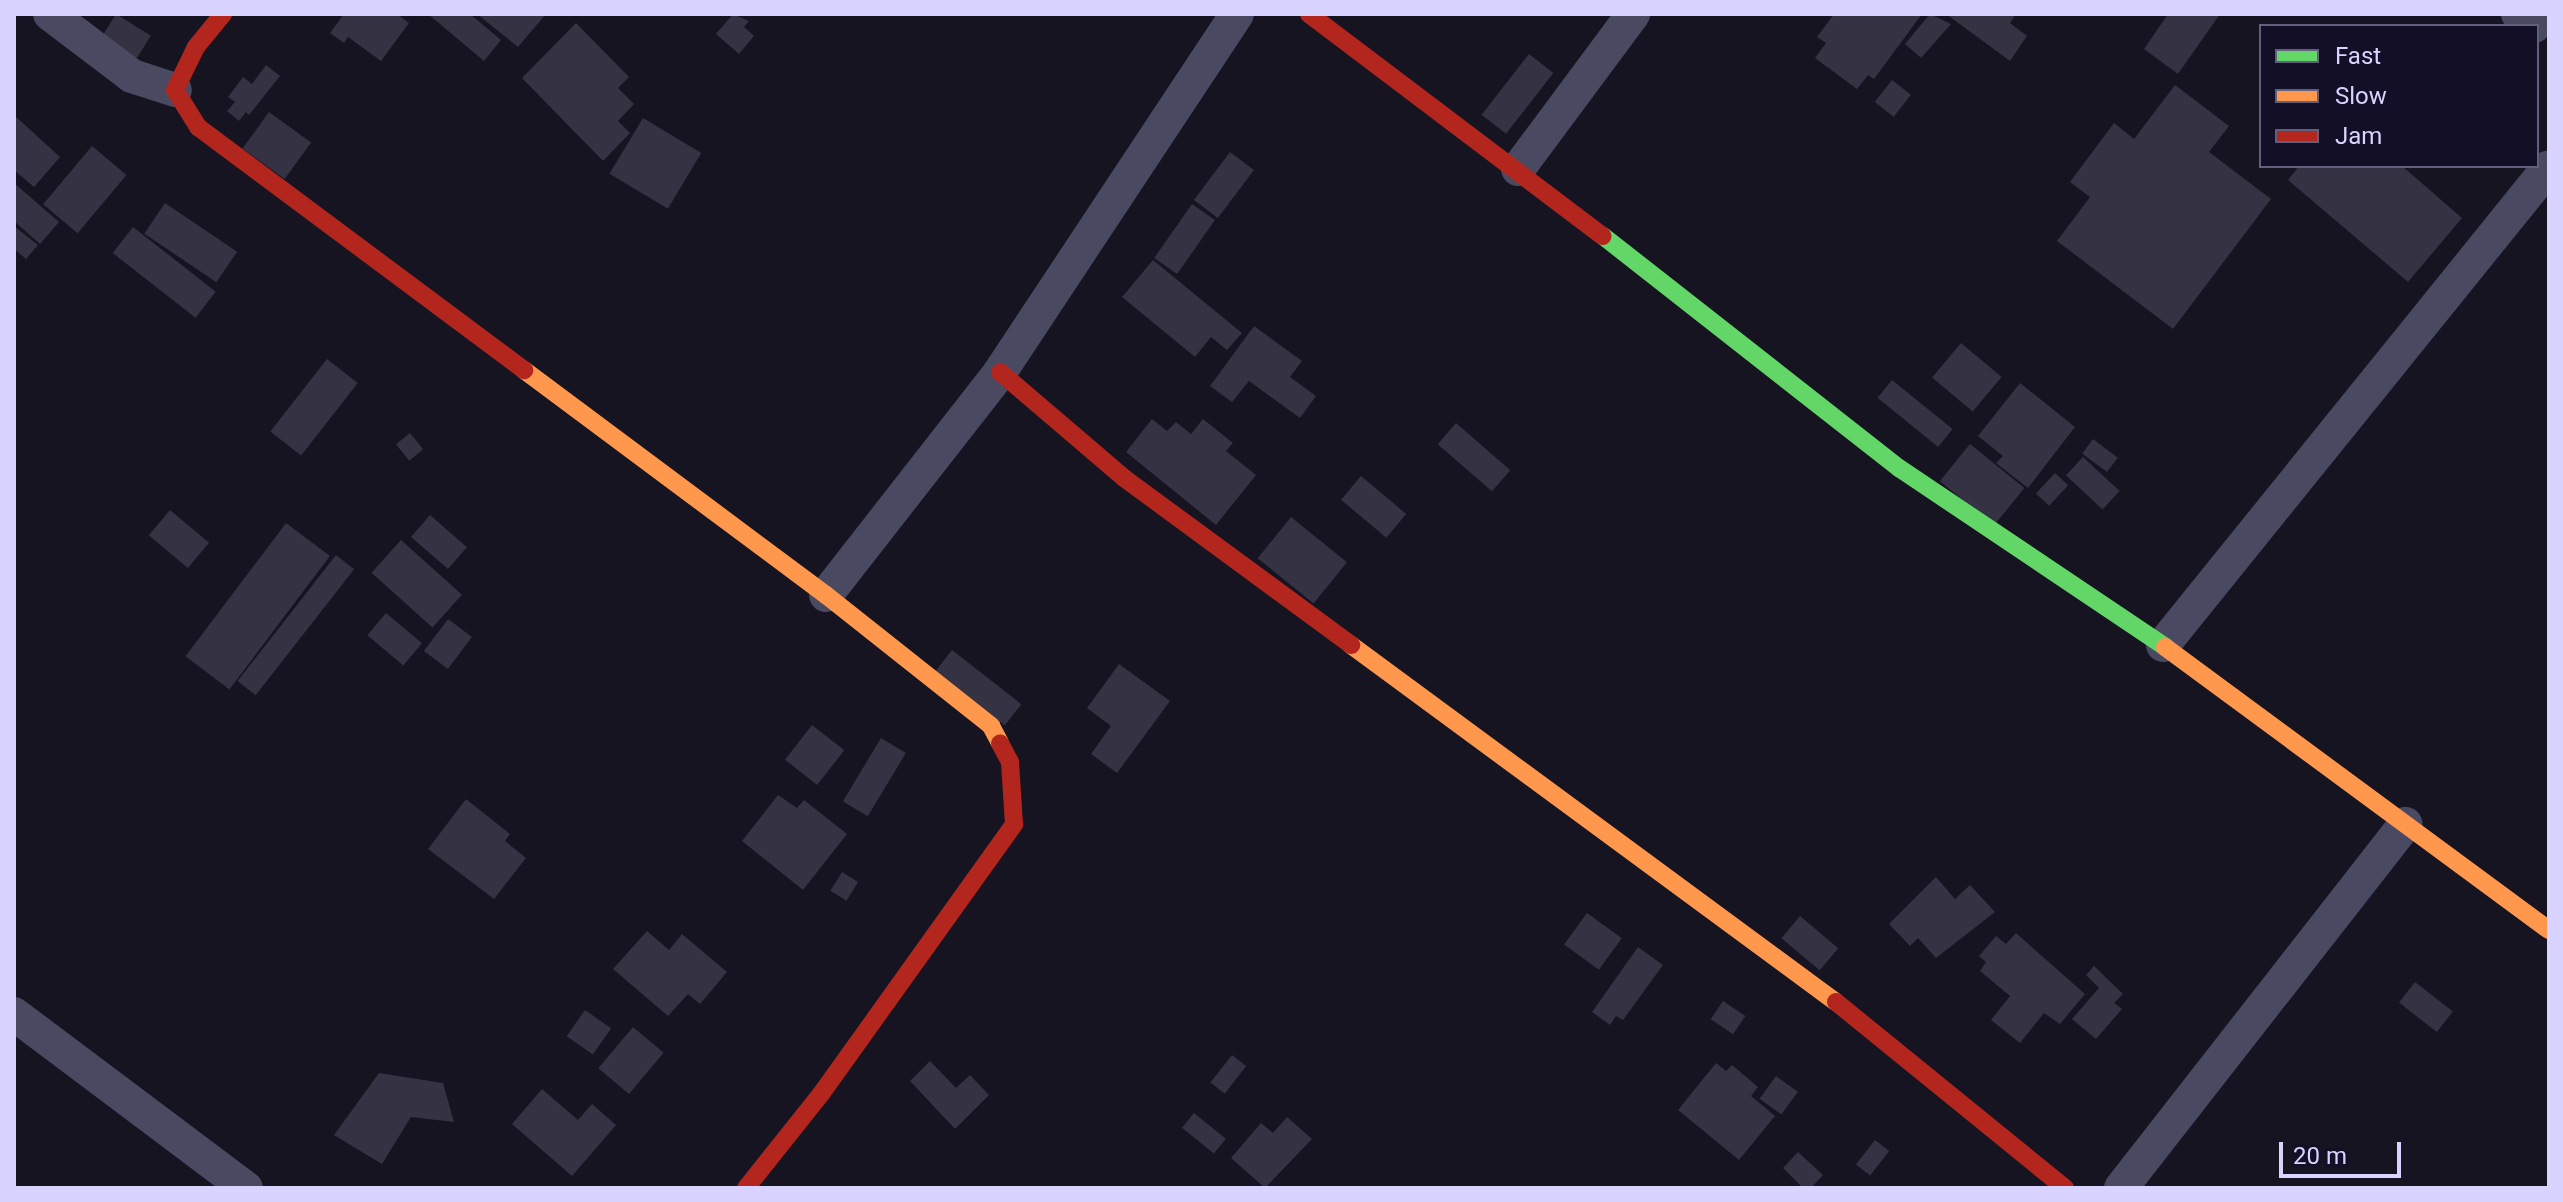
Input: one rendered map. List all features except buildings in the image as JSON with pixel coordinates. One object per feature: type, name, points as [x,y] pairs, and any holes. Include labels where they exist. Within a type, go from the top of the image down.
[{"type":"street","points":[[50,14],[132,76],[175,90],[198,127],[826,595],[991,726],[1010,762],[1014,824],[821,1094],[746,1188]]},
{"type":"street","points":[[175,90],[196,47],[223,14]]},
{"type":"street","points":[[826,595],[1000,372],[1237,14]]},
{"type":"street","points":[[1309,14],[1518,169],[1899,468],[2163,645],[2549,930]]},
{"type":"street","points":[[1518,169],[1633,14]]},
{"type":"street","points":[[2163,645],[2549,167]]},
{"type":"street","points":[[1000,372],[1124,478],[1840,1005],[2065,1188]]},
{"type":"street","points":[[2121,1188],[2405,824]]},
{"type":"street","points":[[14,1014],[246,1188]]},
{"type":"traffic: fast","points":[[1603,236],[1899,468],[2165,647]]},
{"type":"traffic: slow","points":[[524,370],[826,595],[991,726],[1000,743]]},
{"type":"traffic: slow","points":[[1351,645],[1836,1002]]},
{"type":"traffic: slow","points":[[2165,647],[2549,930]]},
{"type":"traffic: jam","points":[[223,14],[196,47],[175,90],[198,127],[524,370]]},
{"type":"traffic: jam","points":[[1309,14],[1603,236]]},
{"type":"traffic: jam","points":[[1000,372],[1124,478],[1351,645]]},
{"type":"traffic: jam","points":[[746,1188],[821,1094],[1014,824],[1010,762],[1000,743]]},
{"type":"traffic: jam","points":[[1836,1002],[2065,1188]]}]
